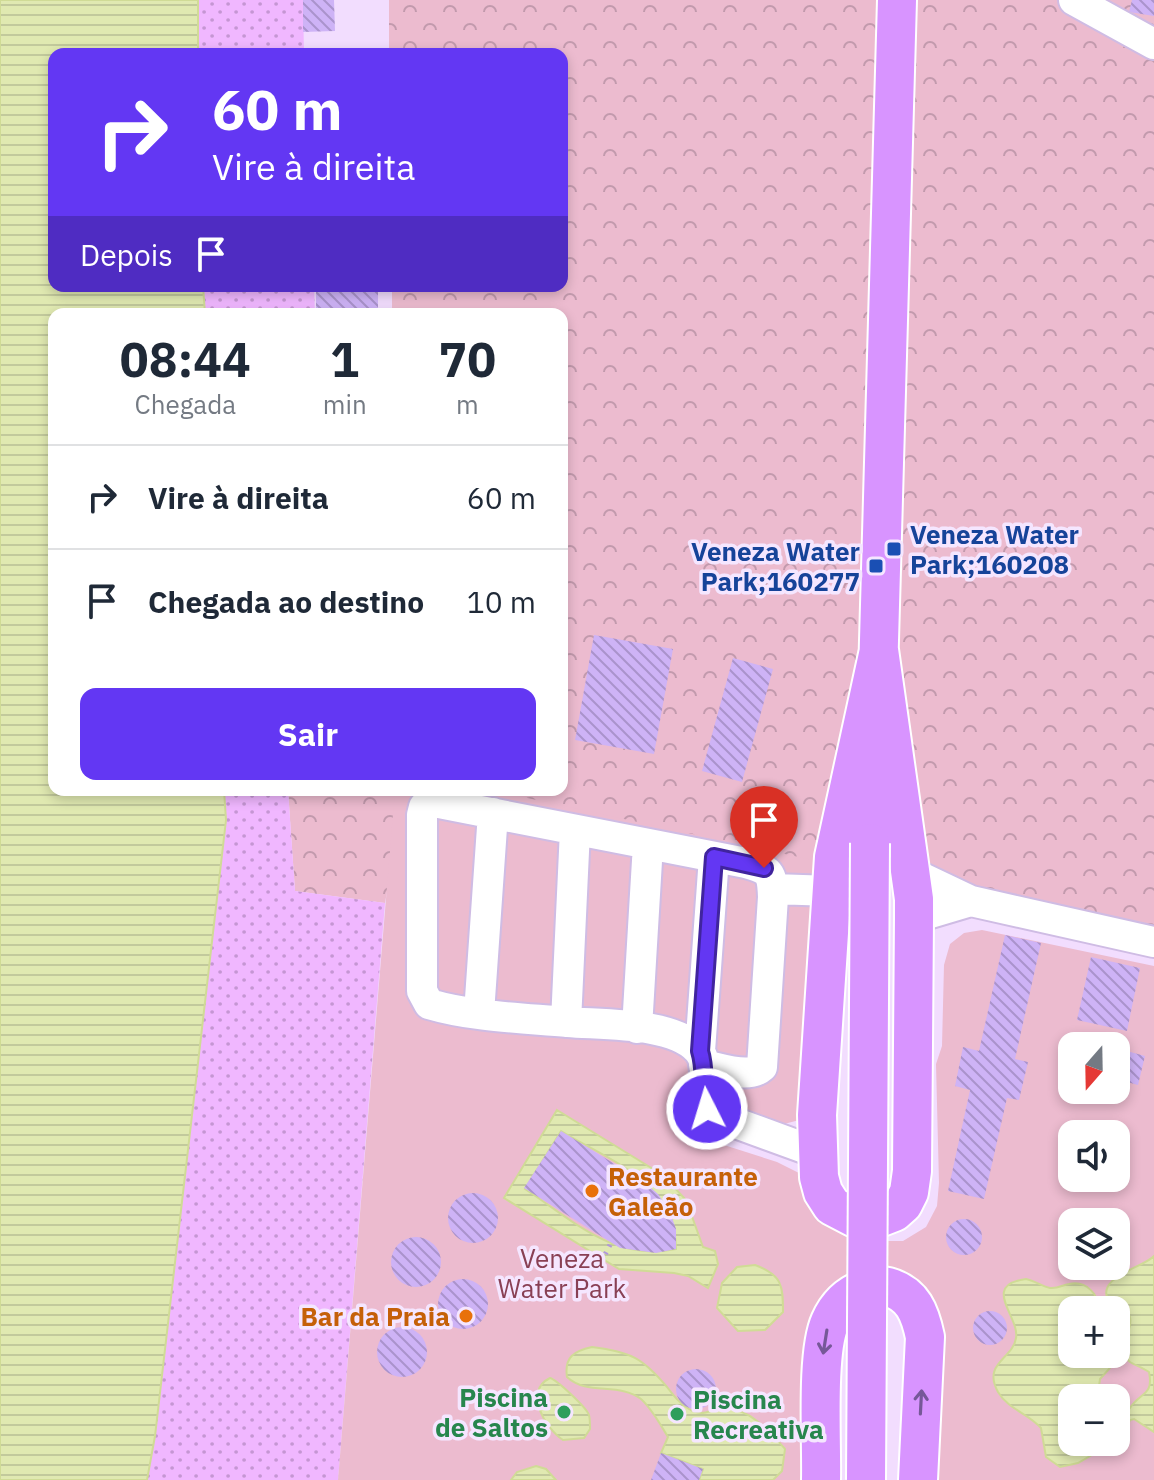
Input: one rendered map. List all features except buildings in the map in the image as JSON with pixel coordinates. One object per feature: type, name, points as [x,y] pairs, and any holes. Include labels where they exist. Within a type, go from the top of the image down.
[{"type":"main road","points":[[866,1480],[870,843],[879,650],[897,0]]},
{"type":"main road","points":[[879,650],[914,918],[912,1171],[909,1192],[903,1204],[894,1212],[876,1219],[855,1218],[832,1206],[823,1192],[819,1177],[817,1115],[834,857],[879,650]]},
{"type":"main road","points":[[821,1480],[823,1358],[828,1324],[838,1307],[852,1293],[872,1286],[883,1286],[899,1291],[912,1300],[921,1317],[925,1337],[918,1480]]},
{"type":"street","points":[[1074,0],[1154,44]]},
{"type":"street","points":[[434,802],[575,830],[764,868],[773,880],[773,889],[762,1067],[757,1072],[749,1073],[702,1058],[676,1036],[637,1028],[446,1009],[429,1004],[424,998],[424,807],[434,802]]},
{"type":"street","points":[[479,1013],[493,813]]},
{"type":"street","points":[[566,1022],[575,830]]},
{"type":"street","points":[[637,1028],[648,844]]},
{"type":"street","points":[[714,857],[702,1058],[706,1104],[711,1114],[818,1153]]},
{"type":"street","points":[[910,872],[971,901],[1154,942]]},
{"type":"street","points":[[773,889],[832,891]]},
{"type":"street","points":[[914,918],[971,901]]},
{"type":"path","points":[[598,1268],[611,1243]]},
{"type":"green space","points":[[389,0],[1154,0],[1154,934],[480,796],[568,796],[568,308],[392,308],[392,292],[568,292],[568,48],[389,48]]},
{"type":"green space","points":[[288,796],[404,796],[385,903],[295,891]]},
{"type":"green space","name":"Veneza Water Park","points":[[395,796],[519,796],[817,861],[807,1118],[784,1124],[735,1107],[724,1145],[777,1162],[805,1176],[833,1228],[859,1241],[903,1241],[926,1227],[937,1206],[936,1064],[942,1046],[944,965],[950,944],[964,933],[982,930],[1154,966],[1154,1480],[936,1480],[939,1320],[843,1292],[816,1480],[338,1480]]},
{"type":"sand","points":[[198,0],[303,0],[304,48],[198,48]]},
{"type":"sand","points":[[203,292],[314,292],[315,308],[205,308]]},
{"type":"sand","points":[[224,796],[288,796],[295,891],[385,903],[338,1480],[147,1480],[155,1436],[226,820]]},
{"type":"shaded area","points":[[0,0],[198,0],[198,48],[48,48],[48,292],[203,292],[205,308],[48,308],[48,796],[224,796],[226,820],[155,1436],[147,1480],[0,1480]]},
{"type":"shaded area","points":[[557,1110],[653,1169],[672,1185],[686,1200],[703,1247],[715,1251],[718,1264],[708,1288],[688,1276],[674,1273],[619,1269],[504,1198]],"holes":[[[561,1131],[620,1164],[653,1190],[673,1226],[676,1249],[633,1250],[614,1244],[578,1225],[525,1189]]]},
{"type":"shaded area","points":[[1154,1256],[1154,1432],[1134,1419],[1130,1420],[1130,1408],[1148,1390],[1150,1380],[1149,1372],[1130,1362],[1130,1296],[1107,1296],[1106,1293],[1114,1280],[1130,1280],[1130,1270]]},
{"type":"shaded area","points":[[755,1265],[771,1273],[779,1282],[783,1312],[765,1330],[738,1331],[717,1308],[722,1283],[737,1267]]},
{"type":"shaded area","points":[[1026,1279],[1050,1288],[1081,1284],[1095,1296],[1058,1296],[1058,1368],[1110,1368],[1099,1384],[1058,1384],[1058,1456],[1090,1456],[1078,1463],[1060,1467],[1046,1457],[1041,1428],[1007,1403],[994,1382],[996,1368],[1016,1338],[1004,1295],[1013,1282]]},
{"type":"shaded area","name":"Piscina Recreativa","points":[[592,1347],[626,1354],[642,1362],[679,1402],[694,1412],[724,1408],[751,1416],[785,1449],[782,1471],[773,1480],[699,1480],[703,1469],[661,1453],[668,1437],[641,1399],[623,1391],[584,1386],[567,1377],[567,1364],[572,1356]]},
{"type":"shaded area","name":"Piscina de Saltos","points":[[550,1378],[571,1394],[589,1415],[590,1429],[584,1438],[563,1440],[544,1419],[538,1391]]},
{"type":"shaded area","points":[[536,1466],[546,1469],[556,1480],[511,1480],[517,1472]]},
{"type":"place","name":"Veneza Water Park;160208","points":[[894,549]]},
{"type":"place","name":"Veneza Water Park;160277","points":[[876,566]]},
{"type":"place","name":"Restaurante Galeão","points":[[592,1191]]},
{"type":"place","name":"Bar da Praia","points":[[466,1316]]},
{"type":"place","name":"Piscina de Saltos","points":[[564,1412]]},
{"type":"place","name":"Piscina Recreativa","points":[[677,1414]]},
{"type":"route","points":[[707,1109],[700,1051],[714,857],[764,868]]}]
